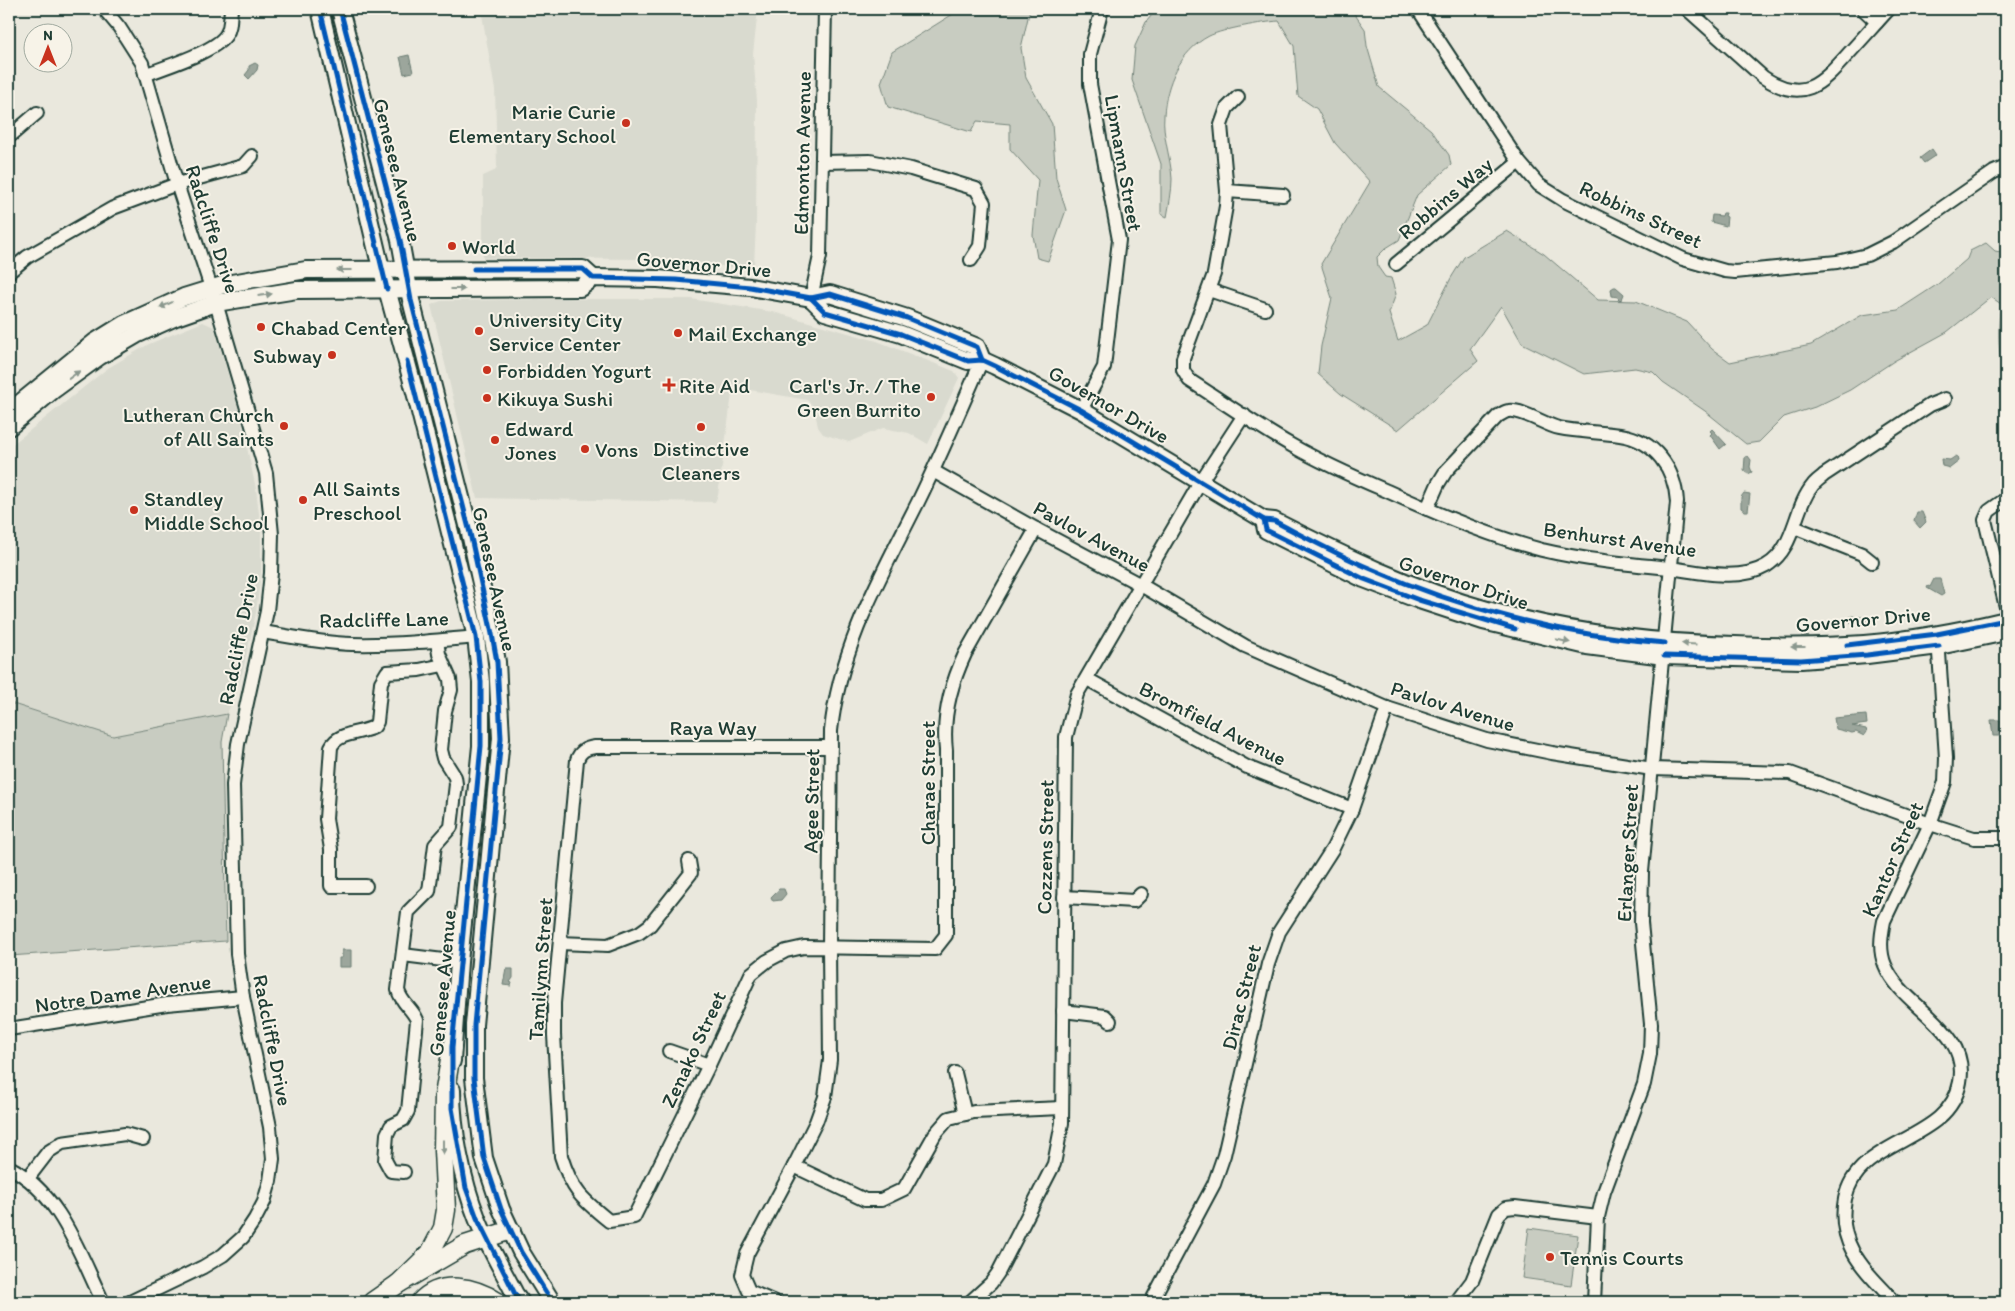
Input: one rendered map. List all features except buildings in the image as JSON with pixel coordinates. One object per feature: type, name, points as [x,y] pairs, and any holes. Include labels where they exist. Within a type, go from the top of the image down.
[{"type":"highway","points":[[398,1284],[430,1253],[443,1228],[446,1210],[443,1150],[444,1096],[452,1047]]},
{"type":"highway","points":[[372,1302],[398,1284],[465,1245],[511,1230]]},
{"type":"highway","points":[[420,1302],[438,1290],[461,1287],[485,1294],[498,1302]]},
{"type":"main road","name":"Genesee Avenue","points":[[320,9],[382,270],[416,396],[476,637],[481,682],[481,746],[452,1047],[452,1108],[466,1188],[486,1238],[521,1302]]},
{"type":"main road","name":"Genesee Avenue","points":[[340,9],[396,225],[409,289],[470,533],[497,662],[501,738],[474,1025],[474,1078],[484,1158],[501,1209],[521,1252],[552,1302]]},
{"type":"main road","name":"Governor Drive","points":[[9,427],[52,391],[100,356],[136,335],[176,317],[214,295],[250,278],[306,270],[583,269],[593,278]]},
{"type":"main road","name":"Governor Drive","points":[[9,412],[103,338],[150,311],[184,297],[297,290],[580,288],[593,278],[676,280],[750,287],[811,298],[825,312],[901,334],[968,361],[982,360],[1081,410],[1264,520],[1266,530],[1309,553],[1364,579],[1419,600],[1491,623],[1587,646],[1664,650],[1866,644],[1938,640],[2006,632]]},
{"type":"main road","name":"Governor Drive","points":[[1938,640],[2006,620]]},
{"type":"main road","points":[[459,962],[480,967]]},
{"type":"street","name":"Radcliffe Drive","points":[[104,9],[119,27],[142,63],[177,184],[214,295],[266,473],[272,534],[272,573],[264,632],[238,744],[233,785],[237,954],[243,997],[270,1127],[273,1159],[264,1202],[243,1237],[223,1255],[203,1267],[130,1302]]},
{"type":"street","points":[[145,75],[207,50],[219,43],[226,36],[230,25],[231,9]]},
{"type":"street","name":"Edmonton Avenue","points":[[811,298],[820,256],[824,9]]},
{"type":"street","name":"Lipmann Street","points":[[1081,410],[1104,367],[1108,280],[1118,240],[1090,84],[1090,54],[1102,9]]},
{"type":"street","name":"Robbins Street","points":[[1418,9],[1519,162],[1540,185],[1563,200],[1683,259],[1725,271],[1735,272],[1837,262],[1866,255],[1893,242],[1994,172],[2006,166]]},
{"type":"street","points":[[1687,9],[1763,77],[1775,85],[1786,89],[1798,90],[1812,87],[1826,79],[1889,9]]},
{"type":"street","points":[[1863,9],[1877,22]]},
{"type":"street","points":[[1238,98],[1227,108],[1222,125],[1227,192],[1223,226],[1209,290],[1265,309]]},
{"type":"street","points":[[9,137],[37,113]]},
{"type":"street","points":[[9,272],[27,256],[113,208],[177,184],[243,166],[252,156]]},
{"type":"street","points":[[822,162],[870,161],[911,169],[976,189],[984,203],[980,246],[971,260]]},
{"type":"street","name":"Robbins Way","points":[[1396,264],[1519,162]]},
{"type":"street","points":[[1227,192],[1283,195]]},
{"type":"street","name":"Benhurst Avenue","points":[[1209,290],[1183,358],[1183,370],[1189,380],[1321,462],[1427,509],[1485,532],[1542,550],[1601,561],[1735,575],[1753,572],[1768,565],[1780,553],[1790,538],[1805,499],[1813,485],[1824,475],[1930,405],[1945,400]]},
{"type":"street","name":"Agee Street","points":[[775,1302],[749,1290],[742,1275],[747,1254],[816,1122],[825,1097],[830,1060],[829,947],[833,707],[839,681],[862,616],[933,471],[982,360]]},
{"type":"street","name":"Erlanger Street","points":[[1427,509],[1446,471],[1498,416],[1508,411],[1516,411],[1558,428],[1622,435],[1638,440],[1664,461],[1676,486],[1678,502],[1642,872],[1641,923],[1651,1024],[1650,1054],[1644,1084],[1604,1192],[1598,1217],[1594,1302]]},
{"type":"street","name":"Cozzens Street","points":[[970,1302],[991,1283],[998,1273],[1054,1164],[1062,1123],[1066,737],[1077,694],[1201,481],[1244,414]]},
{"type":"street","name":"Pavlov Avenue","points":[[933,471],[1141,585],[1245,646],[1387,708],[1487,740],[1552,753],[1652,768],[1790,773],[1974,838],[2006,838]]},
{"type":"street","points":[[2006,498],[1989,511],[1985,520],[2006,607]]},
{"type":"street","points":[[1794,527],[1862,554],[1872,562]]},
{"type":"street","name":"Charae Street","points":[[829,947],[935,949],[946,935],[946,759],[944,731],[950,694],[956,673],[965,654],[1036,529]]},
{"type":"street","name":"Radcliffe Lane","points":[[264,632],[304,640],[351,644],[437,641],[476,637]]},
{"type":"street","name":"Kantor Street","points":[[1895,1302],[1862,1267],[1845,1235],[1843,1210],[1847,1191],[1853,1177],[1863,1166],[1876,1156],[1942,1117],[1953,1099],[1960,1082],[1960,1067],[1952,1042],[1930,1016],[1894,982],[1884,965],[1880,938],[1890,906],[1930,824],[1945,782],[1946,769],[1938,640]]},
{"type":"street","points":[[404,1172],[391,1171],[385,1160],[387,1134],[391,1126],[403,1120],[408,1111],[417,1020],[414,1012],[400,998],[398,990],[408,912],[429,891],[435,845],[452,826],[456,777],[443,758],[441,750],[445,711],[452,690],[450,679],[439,654],[437,641]]},
{"type":"street","points":[[366,886],[331,886],[331,849],[326,819],[331,747],[334,740],[340,737],[374,728],[377,722],[381,682],[387,672],[443,666]]},
{"type":"street","name":"Bromfield Avenue","points":[[1087,679],[1247,767],[1352,809]]},
{"type":"street","name":"Dirac Street","points":[[1151,1302],[1214,1184],[1224,1155],[1268,964],[1279,932],[1333,848],[1352,809],[1387,708]]},
{"type":"street","name":"Raya Way","points":[[595,747],[831,747]]},
{"type":"street","name":"Tamilynn Street","points":[[595,747],[588,748],[579,754],[577,760],[554,1003],[561,1156],[566,1174],[580,1198],[609,1221],[634,1217]]},
{"type":"street","points":[[560,943],[608,945],[638,934],[650,925],[691,873],[689,861]]},
{"type":"street","points":[[1064,897],[1134,901],[1141,894]]},
{"type":"street","name":"Zenako Street","points":[[634,1217],[709,1065],[751,974],[767,961],[786,951],[804,947],[829,947]]},
{"type":"street","points":[[403,955],[459,962]]},
{"type":"street","name":"Notre Dame Avenue","points":[[9,1029],[167,1004],[243,997]]},
{"type":"street","points":[[1063,1011],[1105,1016],[1110,1021]]},
{"type":"street","points":[[669,1051],[709,1065]]},
{"type":"street","points":[[955,1073],[965,1114]]},
{"type":"street","points":[[794,1166],[865,1200],[881,1200],[904,1189],[935,1134],[949,1118],[965,1114],[1062,1108]]},
{"type":"street","points":[[28,1178],[48,1152],[62,1143],[125,1134],[142,1139]]},
{"type":"street","points":[[9,1167],[28,1178],[58,1211],[103,1302]]},
{"type":"street","points":[[1456,1302],[1472,1281],[1500,1214],[1506,1208],[1515,1207],[1598,1217]]},
{"type":"shaded area","name":"Marie Curie Elementary School","points":[[481,9],[758,9],[753,54],[757,101],[754,265],[728,267],[688,261],[643,259],[483,258],[483,176],[494,171],[497,167],[495,90]]},
{"type":"shaded area","points":[[961,9],[1030,9],[1021,48],[1026,78],[1052,124],[1056,178],[1066,210],[1048,261],[1037,258],[1033,235],[1038,180],[1010,149],[1010,124],[977,121],[971,132],[888,107],[881,83],[892,52]]},
{"type":"shaded area","points":[[1157,9],[1351,9],[1365,29],[1367,46],[1379,87],[1431,130],[1449,155],[1451,165],[1417,195],[1399,240],[1386,248],[1377,257],[1378,267],[1385,277],[1391,278],[1396,294],[1389,313],[1398,341],[1427,325],[1464,257],[1507,231],[1544,254],[1598,300],[1636,301],[1687,322],[1712,349],[1730,362],[1811,345],[1862,315],[1898,310],[1938,284],[1967,259],[1970,251],[1986,243],[1995,251],[2006,253],[2006,400],[2004,396],[2000,350],[2001,304],[1991,297],[1947,332],[1894,361],[1850,390],[1815,407],[1784,417],[1759,442],[1746,444],[1705,411],[1663,382],[1653,372],[1635,368],[1584,374],[1522,343],[1501,306],[1470,349],[1478,361],[1398,430],[1341,394],[1318,374],[1321,346],[1332,298],[1321,264],[1370,182],[1335,143],[1317,109],[1298,96],[1294,46],[1279,21],[1254,24],[1215,33],[1199,42],[1183,59],[1171,80],[1165,103],[1164,131],[1172,179],[1167,217],[1161,214],[1161,164],[1132,80],[1135,46],[1146,22]]},
{"type":"shaded area","points":[[409,55],[413,72],[404,74],[400,57]]},
{"type":"shaded area","points":[[255,63],[258,65],[257,70],[249,79],[245,75],[249,70],[249,66]]},
{"type":"shaded area","points":[[1932,149],[1936,155],[1924,163],[1920,158]]},
{"type":"shaded area","points":[[1723,213],[1726,213],[1725,216],[1727,217],[1726,226],[1711,222],[1712,215],[1722,216]]},
{"type":"shaded area","points":[[1614,287],[1624,294],[1622,299],[1619,300],[1618,297],[1612,296],[1611,289]]},
{"type":"shaded area","points":[[691,299],[773,312],[877,341],[954,371],[959,378],[928,444],[909,433],[883,428],[849,442],[823,434],[818,427],[814,407],[807,400],[739,388],[732,394],[718,495],[715,502],[477,498],[431,305],[441,301]]},
{"type":"shaded area","name":"Standley Middle School","points":[[203,322],[214,327],[240,415],[256,489],[261,530],[261,572],[256,613],[242,674],[227,714],[113,736],[10,703],[9,686],[15,666],[9,634],[9,447],[108,368],[149,344]]},
{"type":"shaded area","points":[[1712,429],[1726,444],[1720,449],[1710,435]]},
{"type":"shaded area","points":[[1748,456],[1751,460],[1750,467],[1752,472],[1748,474],[1744,471],[1745,457]]},
{"type":"shaded area","points":[[1956,456],[1959,461],[1950,468],[1942,466],[1941,459],[1950,460]]},
{"type":"shaded area","points":[[1744,493],[1750,494],[1748,511],[1741,508],[1741,497]]},
{"type":"shaded area","points":[[1917,512],[1922,512],[1926,522],[1920,528],[1914,521]]},
{"type":"shaded area","points":[[1934,579],[1940,579],[1944,594],[1941,596],[1927,588],[1928,586],[1930,587]]},
{"type":"shaded area","points":[[1851,616],[1870,618],[1870,625],[1850,622]]},
{"type":"shaded area","points":[[9,634],[15,666],[9,686]]},
{"type":"shaded area","points":[[9,694],[10,703],[113,736],[227,714],[222,742],[226,941],[9,956]]},
{"type":"shaded area","points":[[1866,715],[1867,724],[1852,726],[1866,729],[1867,732],[1864,736],[1856,732],[1852,733],[1836,729],[1834,718]]},
{"type":"shaded area","points":[[1991,720],[2000,720],[1999,736],[1993,736]]},
{"type":"shaded area","points":[[779,889],[784,889],[786,894],[781,900],[773,901],[771,897]]},
{"type":"shaded area","points":[[342,950],[351,950],[351,967],[339,967],[339,958],[342,958]]},
{"type":"shaded area","points":[[506,969],[513,969],[511,986],[503,985]]},
{"type":"shaded area","name":"Tennis Courts","points":[[1529,1228],[1578,1235],[1571,1285],[1522,1278]]},
{"type":"cycle path","points":[[320,9],[387,289]]},
{"type":"cycle path","points":[[340,9],[400,240],[411,300],[470,533],[497,662],[501,738],[474,1025],[474,1078],[484,1158],[501,1209],[521,1252],[552,1302]]},
{"type":"cycle path","points":[[474,269],[583,269],[593,278],[676,280],[750,287],[811,298],[830,294],[907,318],[977,347],[982,360]]},
{"type":"cycle path","points":[[811,298],[825,312],[901,334],[968,361],[982,360],[995,366],[1081,410],[1264,520],[1274,521],[1345,557],[1404,583],[1476,608],[1551,627],[1589,634],[1665,643]]},
{"type":"cycle path","points":[[407,361],[476,637],[481,682],[481,746],[452,1047],[452,1108],[466,1188],[477,1218],[515,1294],[521,1302]]},
{"type":"cycle path","points":[[1264,520],[1266,530],[1364,579],[1419,600],[1515,629]]},
{"type":"cycle path","points":[[1847,645],[1937,634],[2006,620]]},
{"type":"cycle path","points":[[1664,656],[1801,660],[1867,655],[1939,646]]},
{"type":"place","name":"Marie Curie Elementary School","points":[[626,123]]},
{"type":"place","name":"World","points":[[452,246]]},
{"type":"place","name":"Chabad Center","points":[[261,327]]},
{"type":"place","name":"University City Service Center","points":[[479,331]]},
{"type":"place","name":"Mail Exchange","points":[[678,333]]},
{"type":"place","name":"Subway","points":[[332,355]]},
{"type":"place","name":"Forbidden Yogurt","points":[[487,370]]},
{"type":"place","name":"Rite Aid","points":[[669,385]]},
{"type":"place","name":"Carl's Jr. / The Green Burrito","points":[[931,397]]},
{"type":"place","name":"Kikuya Sushi","points":[[487,398]]},
{"type":"place","name":"Lutheran Church of All Saints","points":[[284,426]]},
{"type":"place","name":"Distinctive Cleaners","points":[[701,427]]},
{"type":"place","name":"Edward Jones","points":[[495,440]]},
{"type":"place","name":"Vons","points":[[585,449]]},
{"type":"place","name":"All Saints Preschool","points":[[303,500]]},
{"type":"place","name":"Standley Middle School","points":[[134,510]]},
{"type":"place","name":"Tennis Courts","points":[[1550,1257]]}]
